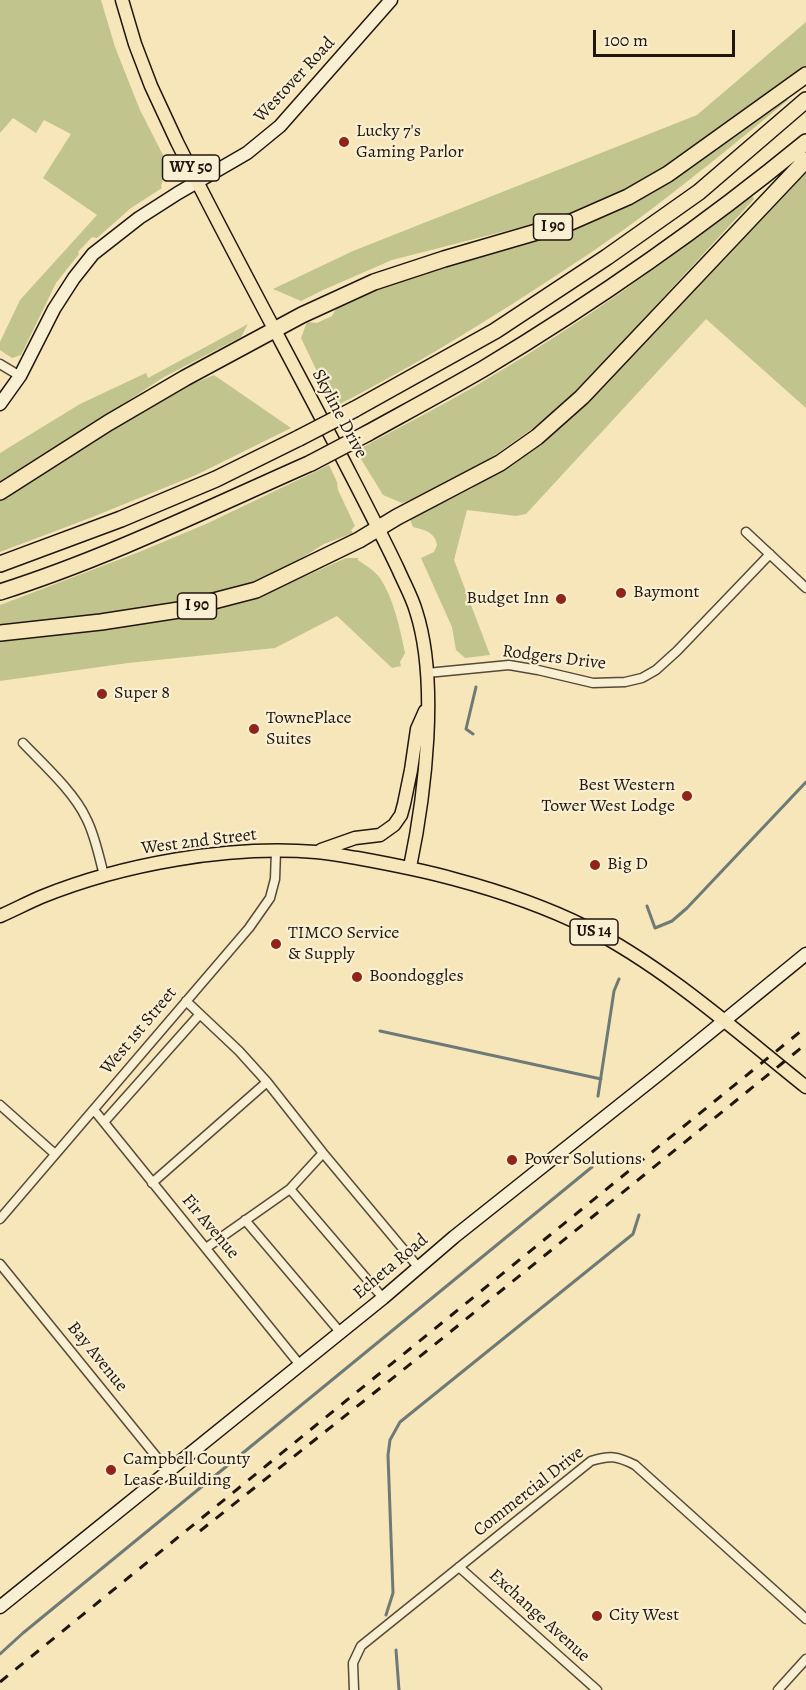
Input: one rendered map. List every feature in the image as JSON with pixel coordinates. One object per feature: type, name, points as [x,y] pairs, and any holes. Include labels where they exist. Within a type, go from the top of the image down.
[{"type":"highway","name":"I 90","points":[[0,492],[108,423],[185,378],[302,315],[374,282],[571,222],[628,197],[668,174],[806,75]]},
{"type":"highway","points":[[0,564],[121,519],[216,479],[355,409],[495,331],[608,257],[699,192],[806,100]]},
{"type":"highway","points":[[0,592],[123,547],[311,463],[481,370],[605,291],[690,232],[806,142]]},
{"type":"highway","name":"I 90","points":[[0,633],[101,622],[179,610],[256,590],[359,540],[500,463],[537,437],[582,397],[806,160]]},
{"type":"main road","name":"Skyline Drive","points":[[122,0],[151,86],[198,182],[379,528],[416,610],[427,673],[428,705],[425,770],[410,867]]},
{"type":"main road","points":[[317,852],[355,838],[380,835],[394,825],[401,815],[404,804],[417,729],[428,705]]},
{"type":"main road","name":"West 2nd Street","points":[[0,916],[41,897],[104,875],[226,853],[317,852],[410,867]]},
{"type":"main road","name":"US 14","points":[[410,867],[497,891],[586,927],[684,990],[806,1086]]},
{"type":"street","name":"Westover Road","points":[[0,404],[20,376],[54,309],[93,254],[139,218],[247,153],[280,126],[391,0]]},
{"type":"street","points":[[0,364],[20,376]]},
{"type":"street","points":[[746,532],[806,588]]},
{"type":"street","name":"Rodgers Drive","points":[[427,673],[509,665],[593,683],[625,682],[642,678],[656,670],[677,651],[770,554]]},
{"type":"street","points":[[24,743],[76,801],[86,817],[104,875]]},
{"type":"street","name":"West 1st Street","points":[[0,1219],[249,928],[270,898],[275,879],[276,851]]},
{"type":"street","name":"Echeta Road","points":[[0,1607],[806,954]]},
{"type":"street","points":[[186,1001],[239,1051],[267,1082],[419,1268]]},
{"type":"street","points":[[104,1122],[200,1014]]},
{"type":"street","points":[[152,1183],[267,1082]]},
{"type":"street","points":[[0,1105],[55,1154]]},
{"type":"street","name":"Fir Avenue","points":[[94,1110],[300,1365]]},
{"type":"street","points":[[206,1248],[290,1189],[323,1153]]},
{"type":"street","points":[[290,1189],[383,1298]]},
{"type":"street","points":[[245,1220],[340,1332]]},
{"type":"street","name":"Bay Avenue","points":[[0,1264],[168,1471]]},
{"type":"street","name":"Commercial Drive","points":[[354,1690],[353,1663],[361,1646],[591,1461],[607,1456],[622,1458],[635,1465],[806,1619]]},
{"type":"street","name":"Exchange Avenue","points":[[459,1567],[597,1690]]},
{"type":"street","points":[[778,1690],[806,1659]]},
{"type":"green space","points":[[0,0],[101,0],[115,47],[140,110],[168,165],[162,188],[131,208],[97,238],[92,237],[78,252],[79,254],[56,283],[21,355],[12,358],[0,350],[0,342],[20,300],[97,215],[43,178],[71,134],[44,120],[36,133],[13,118],[0,133]]},
{"type":"green space","points":[[806,22],[806,68],[662,171],[580,212],[392,260],[301,301],[273,289],[353,251],[697,115]]},
{"type":"green space","points":[[786,97],[788,100],[704,168],[639,219],[594,250],[460,336],[334,407],[301,338],[307,322],[317,323],[332,316],[337,307],[410,277],[567,231],[660,187]]},
{"type":"green space","points":[[806,165],[806,408],[706,319],[526,514],[516,516],[467,510],[454,560],[490,655],[465,658],[456,650],[452,627],[421,558],[434,552],[436,541],[429,532],[413,527],[410,519],[471,489],[540,440]]},
{"type":"green space","points":[[752,196],[754,199],[589,378],[559,407],[478,467],[428,494],[402,503],[383,495],[356,451],[475,386],[559,334],[657,267]]},
{"type":"green space","points":[[248,324],[241,337],[164,377],[0,485],[0,453],[80,404],[146,373],[148,378]]},
{"type":"green space","points":[[214,375],[291,428],[196,475],[0,552],[0,500],[103,432],[176,391]]},
{"type":"green space","points":[[329,465],[355,526],[351,530],[353,533],[324,544],[271,577],[225,593],[169,606],[0,628],[0,605],[206,524]]},
{"type":"green space","points":[[346,558],[358,558],[378,575],[385,586],[396,614],[405,653],[400,662],[401,666],[392,668],[337,616],[275,648],[128,663],[0,681],[0,638],[124,627],[186,618],[259,597]]},
{"type":"waterway","points":[[473,734],[466,729],[476,687]]},
{"type":"waterway","points":[[647,906],[655,928],[672,921],[806,782]]},
{"type":"waterway","points":[[598,1096],[614,991],[619,979]]},
{"type":"waterway","points":[[380,1031],[601,1079]]},
{"type":"waterway","points":[[0,1654],[592,1167]]},
{"type":"waterway","points":[[386,1615],[393,1593],[388,1455],[390,1440],[400,1422],[633,1234],[639,1215]]},
{"type":"waterway","points":[[396,1650],[399,1690]]},
{"type":"railway","points":[[0,1682],[806,1027]]},
{"type":"railway","points":[[200,1531],[806,1044]]},
{"type":"place","name":"Lucky 7's Gaming Parlor","points":[[344,142]]},
{"type":"place","name":"Baymont","points":[[621,593]]},
{"type":"place","name":"Budget Inn","points":[[561,599]]},
{"type":"place","name":"Super 8","points":[[102,694]]},
{"type":"place","name":"TownePlace Suites","points":[[254,729]]},
{"type":"place","name":"Best Western Tower West Lodge","points":[[687,796]]},
{"type":"place","name":"Big D","points":[[595,865]]},
{"type":"place","name":"TIMCO Service & Supply","points":[[276,944]]},
{"type":"place","name":"Boondoggles","points":[[357,977]]},
{"type":"place","name":"Power Solutions","points":[[512,1160]]},
{"type":"place","name":"Campbell County Lease Building","points":[[111,1470]]},
{"type":"place","name":"City West","points":[[597,1616]]}]
